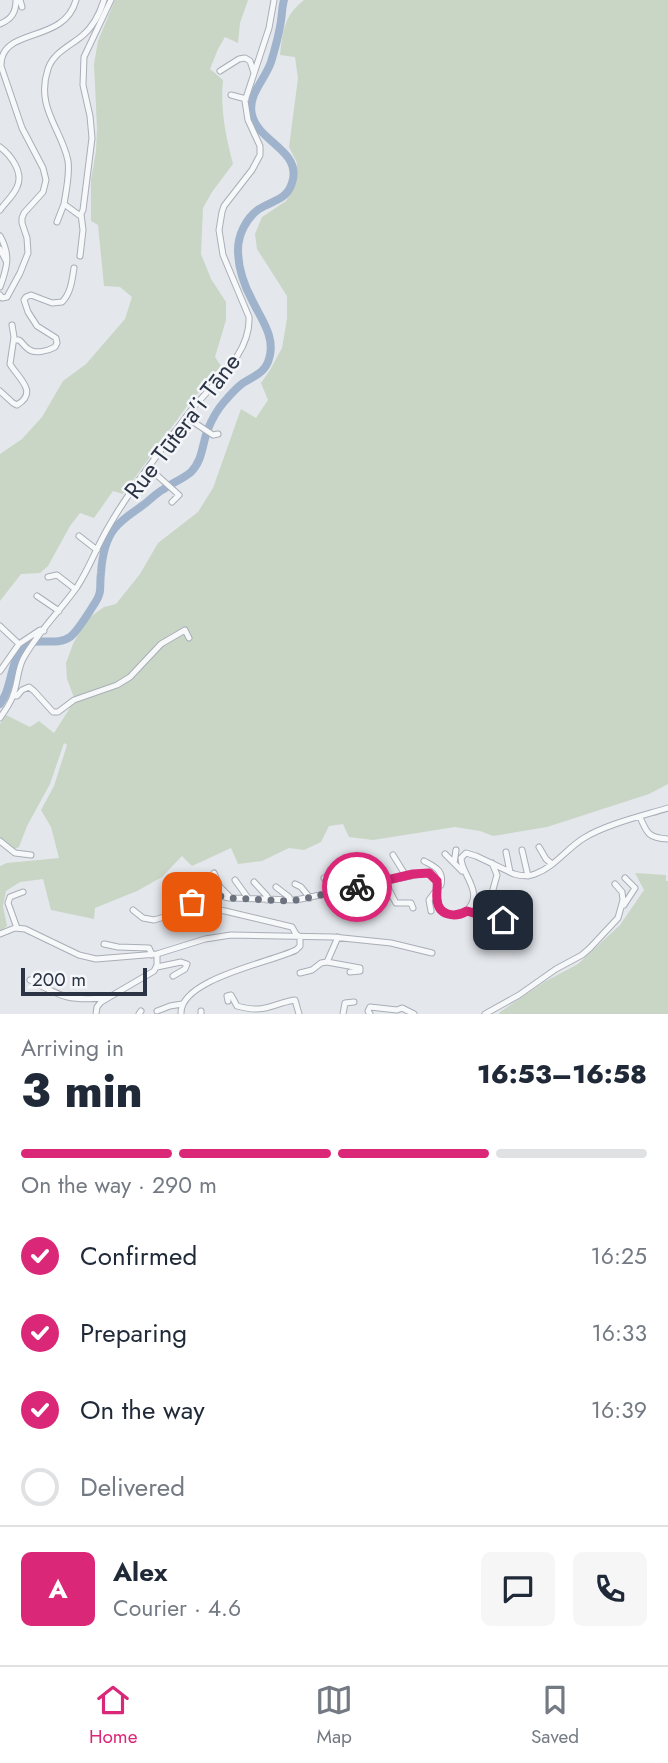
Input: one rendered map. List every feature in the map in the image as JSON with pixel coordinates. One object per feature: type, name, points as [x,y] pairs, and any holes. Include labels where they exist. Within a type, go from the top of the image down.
[{"type":"street","points":[[18,0],[22,7]]},
{"type":"street","points":[[0,24],[13,16],[18,0]]},
{"type":"street","points":[[0,295],[2,298],[7,297],[25,262],[29,247],[22,218],[43,192],[46,180],[43,168],[22,128],[1,59],[9,45],[60,24],[70,14],[76,0]]},
{"type":"street","points":[[57,222],[64,204],[68,162],[47,107],[46,77],[57,54],[91,26],[104,0]]},
{"type":"street","points":[[80,256],[83,230],[81,214],[92,138],[83,85],[84,57],[111,0]]},
{"type":"street","points":[[231,95],[246,99],[269,28],[274,0]]},
{"type":"street","points":[[220,71],[245,58],[250,61],[254,73]]},
{"type":"street","name":"Rue Tūtera'i Tāne","points":[[0,718],[13,696],[17,675],[29,650],[89,568],[108,526],[186,417],[237,355],[245,341],[250,324],[249,317],[223,256],[219,230],[225,206],[260,155],[260,146],[246,112],[246,99]]},
{"type":"street","points":[[0,147],[11,158],[19,180],[17,189],[0,210]]},
{"type":"street","points":[[64,204],[75,213],[81,214]]},
{"type":"street","points":[[0,236],[7,251],[0,287]]},
{"type":"street","points":[[0,249],[6,261]]},
{"type":"street","points":[[14,340],[19,340],[27,349],[33,351],[47,351],[55,347],[56,338],[37,326],[24,300],[31,295],[52,303],[62,302],[67,297],[74,268]]},
{"type":"street","points":[[0,391],[17,405],[23,401],[26,394],[25,385],[10,364],[14,340],[12,325]]},
{"type":"street","points":[[186,417],[213,435],[218,434]]},
{"type":"street","points":[[149,468],[179,495],[172,502]]},
{"type":"street","points":[[79,536],[96,550]]},
{"type":"street","points":[[48,577],[53,575],[62,578],[75,589]]},
{"type":"street","points":[[37,596],[59,611]]},
{"type":"street","points":[[0,626],[19,644]]},
{"type":"street","points":[[0,671],[19,644],[40,629],[44,631]]},
{"type":"street","points":[[13,696],[29,687],[53,712],[58,712],[74,700],[117,685],[130,677],[161,645],[183,630],[190,638]]},
{"type":"street","points":[[157,1011],[182,1004],[198,989],[217,978],[296,950],[300,946],[300,937],[292,927],[198,906],[193,904],[191,899],[195,892],[231,898],[290,900],[429,873],[435,878],[438,905],[444,913],[460,914],[467,911],[473,894],[461,860],[466,853],[520,876],[528,876],[543,871],[583,838],[668,808]]},
{"type":"street","points":[[640,817],[650,836],[668,839]]},
{"type":"street","points":[[0,841],[15,853],[31,855]]},
{"type":"street","points":[[539,847],[552,864]]},
{"type":"street","points":[[454,863],[456,850]]},
{"type":"street","points":[[522,850],[528,876]]},
{"type":"street","points":[[506,852],[510,872]]},
{"type":"street","points":[[445,854],[465,871]]},
{"type":"street","points":[[393,855],[406,876]]},
{"type":"street","points":[[424,861],[435,866],[441,873],[441,885],[429,900],[431,912]]},
{"type":"street","points":[[492,863],[497,875],[492,893]]},
{"type":"street","points":[[373,868],[384,881]]},
{"type":"street","points":[[348,872],[359,886]]},
{"type":"street","points":[[214,873],[220,887],[231,898]]},
{"type":"street","points":[[324,878],[334,892]]},
{"type":"street","points":[[485,1014],[582,955],[618,918],[635,888],[625,878]]},
{"type":"street","points":[[235,880],[248,898]]},
{"type":"street","points":[[254,882],[267,896],[267,900]]},
{"type":"street","points":[[373,883],[387,888],[396,903],[411,902],[413,908]]},
{"type":"street","points":[[295,884],[310,898]]},
{"type":"street","points":[[618,886],[623,895],[622,907]]},
{"type":"street","points":[[276,887],[290,900]]},
{"type":"street","points":[[17,928],[8,903],[10,897],[23,892]]},
{"type":"street","points":[[133,910],[150,920],[198,906]]},
{"type":"street","points":[[467,911],[503,920],[525,916]]},
{"type":"street","points":[[0,934],[17,928],[33,932],[63,948],[90,958],[155,954],[214,937],[241,935],[338,937],[391,943],[432,953]]},
{"type":"street","points":[[327,962],[338,937]]},
{"type":"street","points":[[104,944],[149,948],[155,954],[157,967]]},
{"type":"street","points":[[96,1014],[98,1004],[157,967],[181,962],[187,964],[173,976]]},
{"type":"street","points":[[300,973],[327,962],[358,967],[361,970],[350,972]]},
{"type":"street","points":[[30,980],[63,997],[82,1000],[109,997]]},
{"type":"street","points":[[228,1001],[226,996],[232,995],[237,1006],[271,1011],[295,1000],[299,1014]]},
{"type":"street","points":[[369,1001],[398,1009]]},
{"type":"street","points":[[343,1014],[344,1004],[354,1002]]},
{"type":"street","points":[[181,1014],[182,1004]]},
{"type":"street","points":[[370,1014],[370,1007],[408,1010],[414,1014]]},
{"type":"green space","points":[[115,0],[248,0],[240,23],[238,43],[225,37],[210,69],[223,80],[224,123],[233,164],[203,208],[201,254],[211,279],[226,302],[226,320],[215,357],[221,366],[187,406],[123,494],[113,491],[94,518],[80,513],[48,566],[40,573],[21,574],[0,601],[0,454],[22,439],[42,417],[63,381],[86,364],[125,319],[132,297],[120,287],[104,286],[98,225],[91,221],[91,180],[97,128],[94,64],[98,41]]},
{"type":"green space","points":[[304,0],[668,0],[668,784],[649,794],[547,827],[493,836],[455,827],[373,840],[349,837],[343,824],[329,826],[321,842],[304,850],[289,848],[262,861],[238,864],[231,848],[192,866],[182,856],[162,877],[137,891],[95,908],[94,919],[51,910],[43,879],[20,882],[6,891],[3,906],[7,926],[0,932],[0,866],[59,858],[51,827],[41,810],[54,786],[67,745],[64,743],[50,784],[19,847],[14,849],[0,837],[0,724],[6,715],[30,727],[39,721],[54,733],[75,700],[67,679],[66,663],[86,620],[104,607],[116,604],[140,574],[158,543],[198,512],[213,488],[241,409],[256,418],[268,400],[261,383],[282,348],[287,319],[287,296],[257,249],[255,234],[262,217],[286,201],[296,184],[297,163],[289,147],[298,78],[295,57],[280,55],[286,24],[292,12]]},
{"type":"green space","points":[[635,873],[666,875],[668,881],[668,1014],[499,1014],[546,981],[578,964],[620,925],[644,890]]},
{"type":"waterway","points":[[0,704],[21,650],[29,643],[58,641],[70,637],[87,616],[99,595],[102,561],[115,528],[158,493],[191,472],[202,452],[208,429],[220,408],[238,387],[259,374],[267,364],[271,343],[244,282],[238,244],[250,217],[259,209],[280,199],[288,191],[293,179],[290,160],[262,132],[256,124],[251,108],[254,94],[271,62],[284,0]]},
{"type":"way so far","points":[[192,902],[191,896],[198,891],[220,897],[288,901],[357,887]]},
{"type":"route","points":[[357,887],[429,873],[437,881],[438,905],[444,913],[454,915],[467,911],[503,920]]}]
